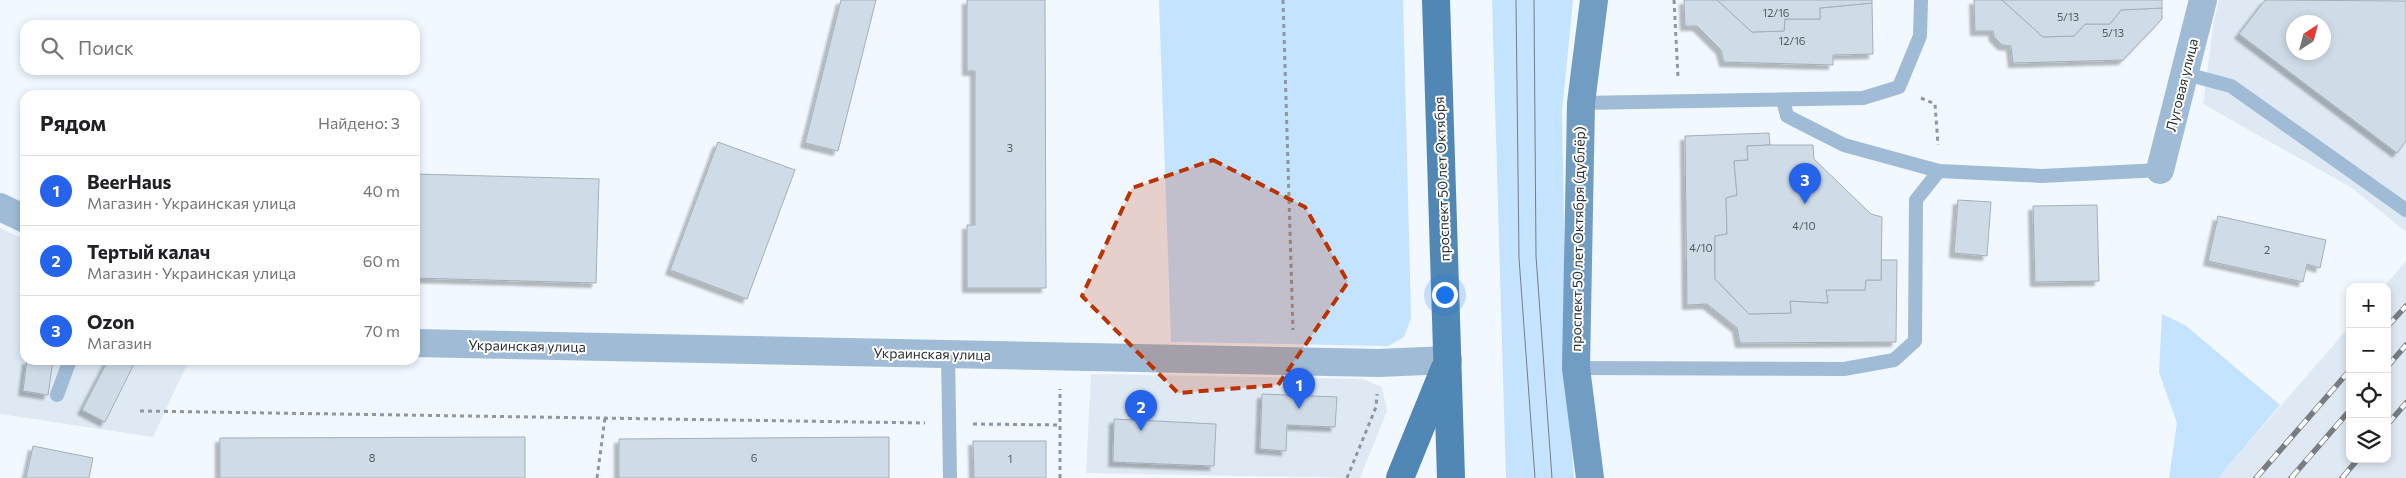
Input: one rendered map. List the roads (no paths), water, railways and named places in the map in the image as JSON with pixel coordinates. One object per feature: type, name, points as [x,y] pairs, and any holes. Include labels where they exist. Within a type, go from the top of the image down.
[{"type":"main road","name":"проспект 50 лет Октября","points":[[1436,0],[1451,478]]},
{"type":"main road","points":[[1400,478],[1448,360]]},
{"type":"street","name":"проспект 50 лет Октября (дублёр)","points":[[1590,478],[1576,368],[1581,103],[1594,0]]},
{"type":"street","name":"Луговая улица","points":[[2160,170],[2186,74],[2203,0]]},
{"type":"street","points":[[0,207],[20,217]]},
{"type":"street","name":"Украинская улица","points":[[420,343],[1060,358],[1379,363],[1448,360]]},
{"type":"lane","points":[[1581,103],[1863,98],[1899,87],[1920,36],[1921,0]]},
{"type":"lane","points":[[2186,74],[2231,86],[2406,210]]},
{"type":"lane","points":[[1784,100],[1787,116],[1844,145],[1939,171],[2042,176],[2160,170]]},
{"type":"lane","points":[[1576,368],[1844,369],[1894,360],[1916,341],[1916,200],[1939,171]]},
{"type":"lane","points":[[948,354],[950,478]]},
{"type":"lane","points":[[57,396],[68,365]]},
{"type":"tram line","points":[[1516,0],[1519,258],[1535,478]]},
{"type":"tram line","points":[[1534,0],[1536,256],[1552,478]]},
{"type":"railway","points":[[2391,323],[2406,306]]},
{"type":"railway","points":[[2391,362],[2406,345]]},
{"type":"railway","points":[[2256,478],[2347,373]]},
{"type":"railway","points":[[2391,420],[2406,403]]},
{"type":"railway","points":[[2291,478],[2346,415]]},
{"type":"railway","points":[[2342,478],[2355,463]]},
{"type":"place","name":"Ozon","points":[[1805,204]]},
{"type":"place","name":"BeerHaus","points":[[1299,409]]},
{"type":"place","name":"Тертый калач","points":[[1141,431]]}]
